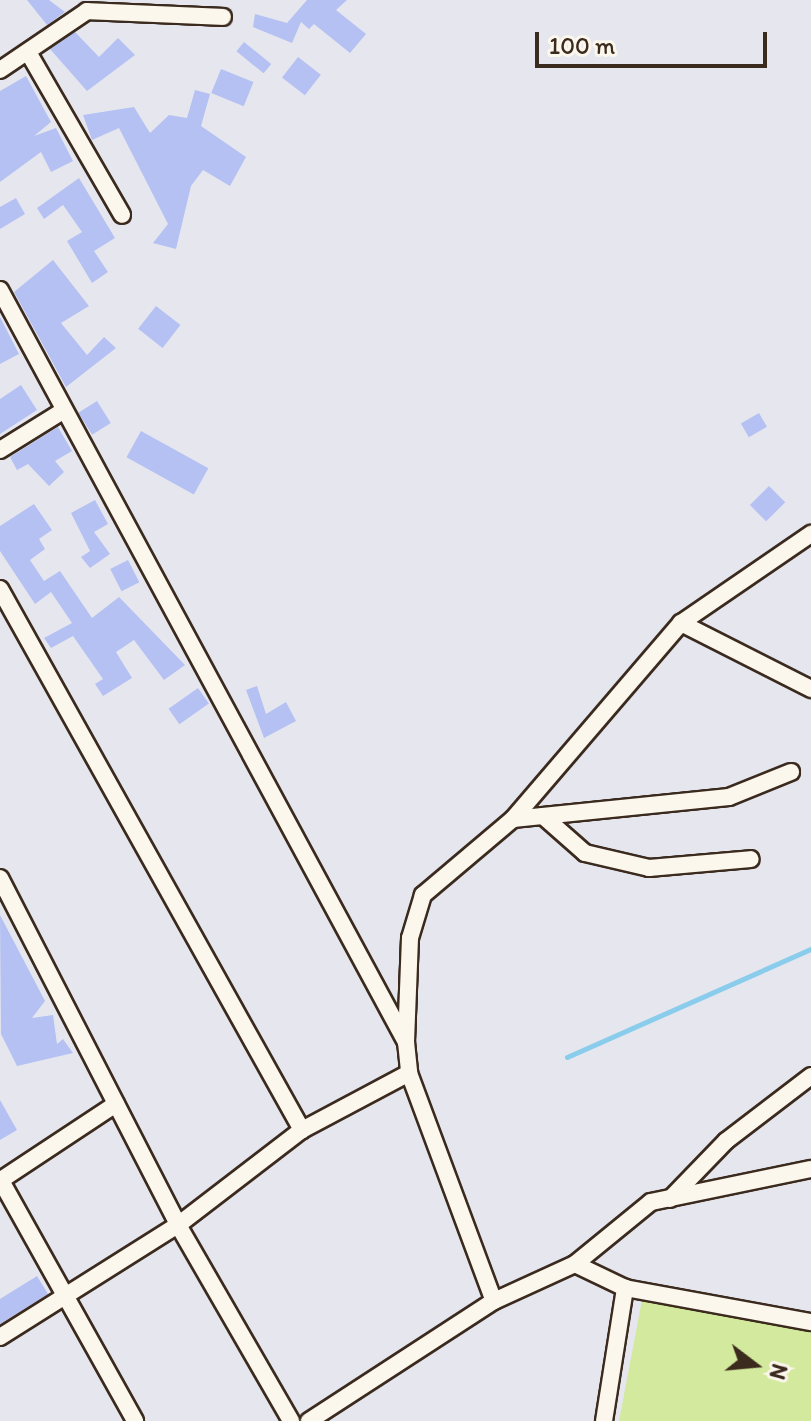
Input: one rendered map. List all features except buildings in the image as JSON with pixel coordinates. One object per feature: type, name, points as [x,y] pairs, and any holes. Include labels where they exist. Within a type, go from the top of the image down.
[{"type":"street","points":[[0,70],[28,52],[82,6],[223,17]]},
{"type":"street","points":[[28,52],[122,215]]},
{"type":"street","points":[[0,290],[61,412],[406,1042]]},
{"type":"street","points":[[0,450],[61,412]]},
{"type":"street","points":[[494,1301],[409,1073],[406,1042],[410,938],[423,895],[513,819],[681,623],[811,534]]},
{"type":"street","points":[[0,589],[302,1130]]},
{"type":"street","points":[[681,623],[811,689]]},
{"type":"street","points":[[513,819],[729,797],[791,772]]},
{"type":"street","points":[[543,816],[585,853],[649,868],[751,859]]},
{"type":"street","points":[[0,878],[178,1225],[291,1421]]},
{"type":"street","points":[[0,1337],[178,1225],[302,1130],[409,1073]]},
{"type":"street","points":[[670,1199],[726,1141],[811,1076]]},
{"type":"street","points":[[116,1104],[0,1180],[135,1421]]},
{"type":"street","points":[[309,1421],[494,1301],[575,1264],[651,1202],[811,1169]]},
{"type":"street","points":[[575,1264],[625,1288],[811,1322]]},
{"type":"street","points":[[604,1421],[625,1288]]},
{"type":"green space","points":[[642,1300],[811,1330],[811,1421],[619,1421]]},
{"type":"waterway","points":[[567,1057],[811,949]]}]
